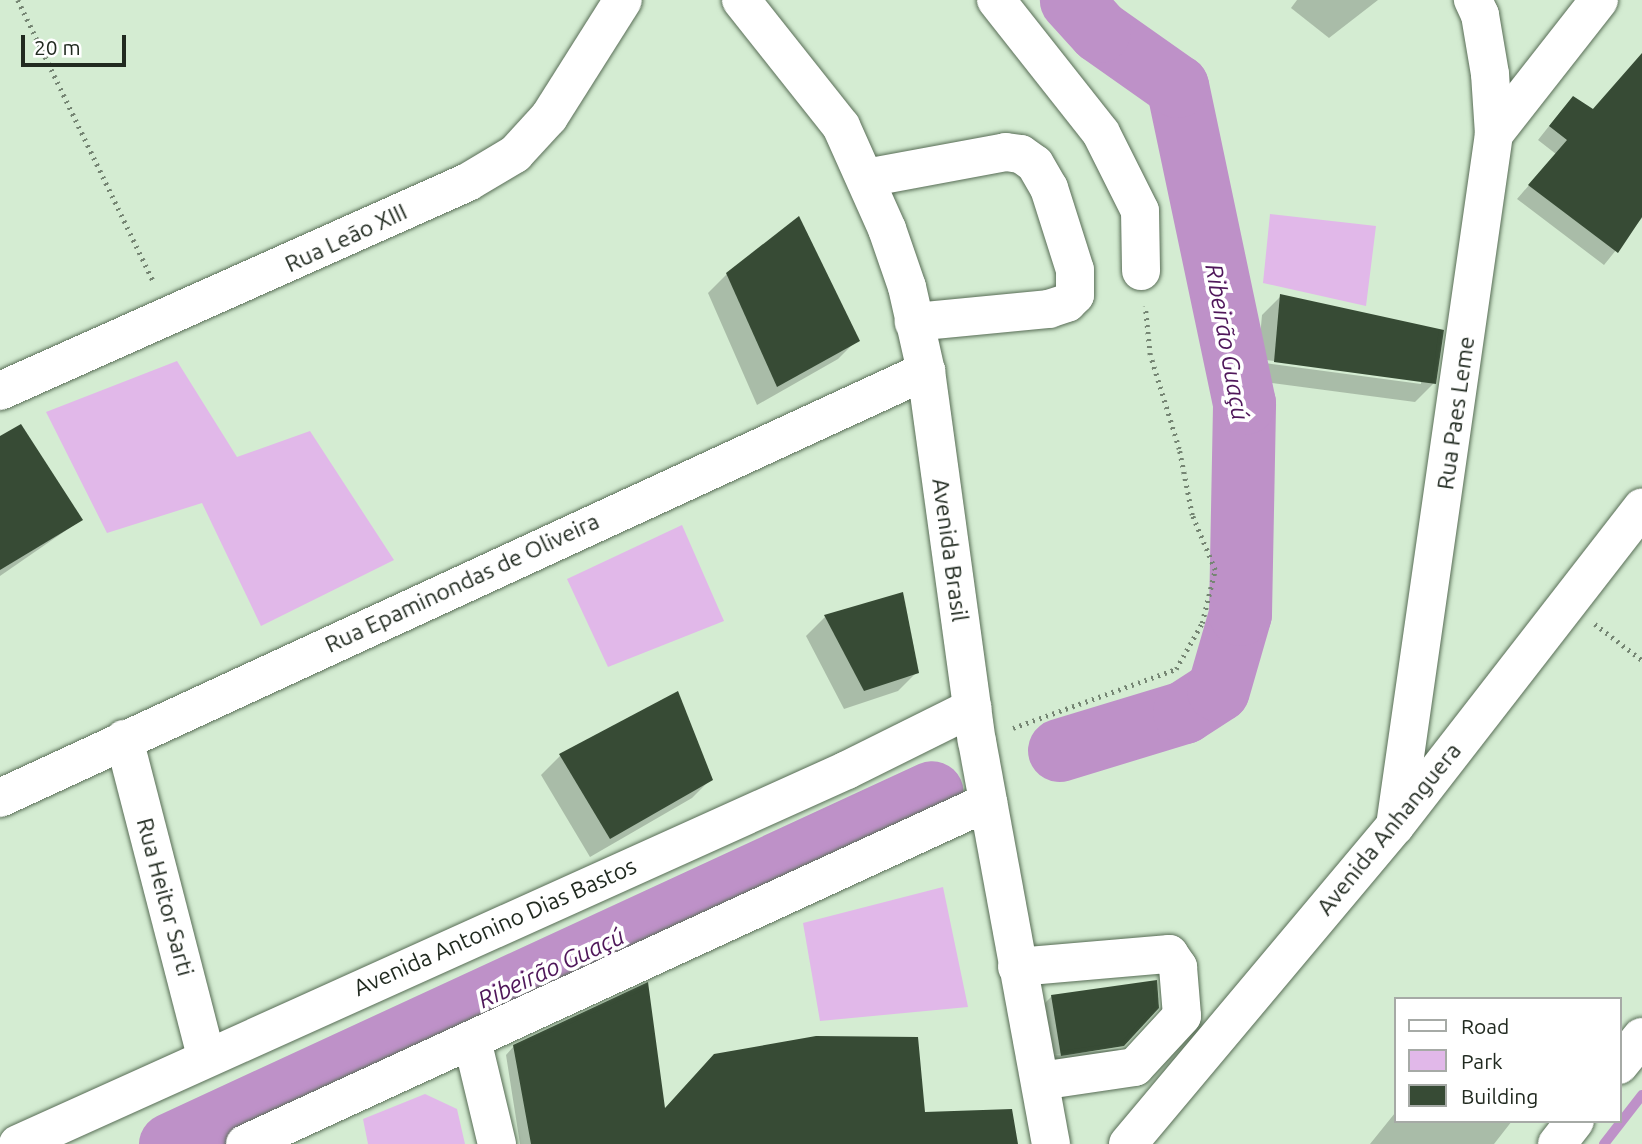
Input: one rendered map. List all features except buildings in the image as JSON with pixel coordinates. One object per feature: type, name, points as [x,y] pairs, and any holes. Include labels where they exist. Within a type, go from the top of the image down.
[{"type":"street","name":"Rua Leão XIII","points":[[0,391],[172,317],[468,182],[515,154],[549,117],[624,0]]},
{"type":"street","name":"Avenida Brasil","points":[[741,0],[842,126],[887,229],[914,321],[926,371],[974,724],[1051,1144]]},
{"type":"street","points":[[996,0],[1101,133],[1140,211],[1141,271]]},
{"type":"street","name":"Rua Paes Leme","points":[[1395,826],[1494,134],[1490,74],[1480,15],[1473,0]]},
{"type":"street","points":[[1494,134],[1599,0]]},
{"type":"street","points":[[866,177],[1006,152],[1021,154],[1035,164],[1049,188],[1075,270],[1075,295],[1067,303],[1049,309],[914,321]]},
{"type":"street","name":"Rua Epaminondas de Oliveira","points":[[0,798],[926,371]]},
{"type":"street","name":"Avenida Anhanguera","points":[[1128,1144],[1395,826],[1642,508]]},
{"type":"street","name":"Avenida Antonino Dias Bastos","points":[[18,1144],[206,1056],[847,770],[974,724]]},
{"type":"street","name":"Rua Heitor Sarti","points":[[124,739],[206,1056]]},
{"type":"street","points":[[245,1144],[988,802]]},
{"type":"street","points":[[1017,967],[1169,954],[1178,968],[1182,1016],[1135,1067],[1040,1081]]},
{"type":"street","points":[[1621,1063],[1642,1037]]},
{"type":"street","points":[[472,1040],[497,1144]]},
{"type":"street","points":[[1557,1144],[1573,1123]]},
{"type":"path","points":[[18,0],[172,317]]},
{"type":"path","points":[[974,724],[1176,668],[1202,623],[1215,570],[1192,515],[1179,449],[1150,355],[1141,271]]},
{"type":"path","points":[[1568,603],[1642,660]]},
{"type":"green space","points":[[1270,214],[1376,226],[1366,306],[1263,283]]},
{"type":"green space","points":[[177,361],[237,457],[310,431],[394,560],[261,626],[202,503],[107,533],[46,412]]},
{"type":"green space","points":[[682,525],[724,621],[608,667],[567,579]]},
{"type":"green space","points":[[943,887],[968,1007],[820,1021],[803,923]]},
{"type":"green space","points":[[425,1094],[457,1109],[465,1144],[368,1144],[363,1119]]},
{"type":"waterway","name":"Ribeirão Guaçú","points":[[1059,750],[1184,712],[1218,690],[1240,614],[1244,403],[1177,86],[1099,31],[1071,0]]},
{"type":"waterway","name":"Ribeirão Guaçú","points":[[170,1144],[932,792]]},
{"type":"waterway","points":[[1621,1122],[1642,1095]]},
{"type":"waterway","points":[[1604,1144],[1620,1123]]}]
